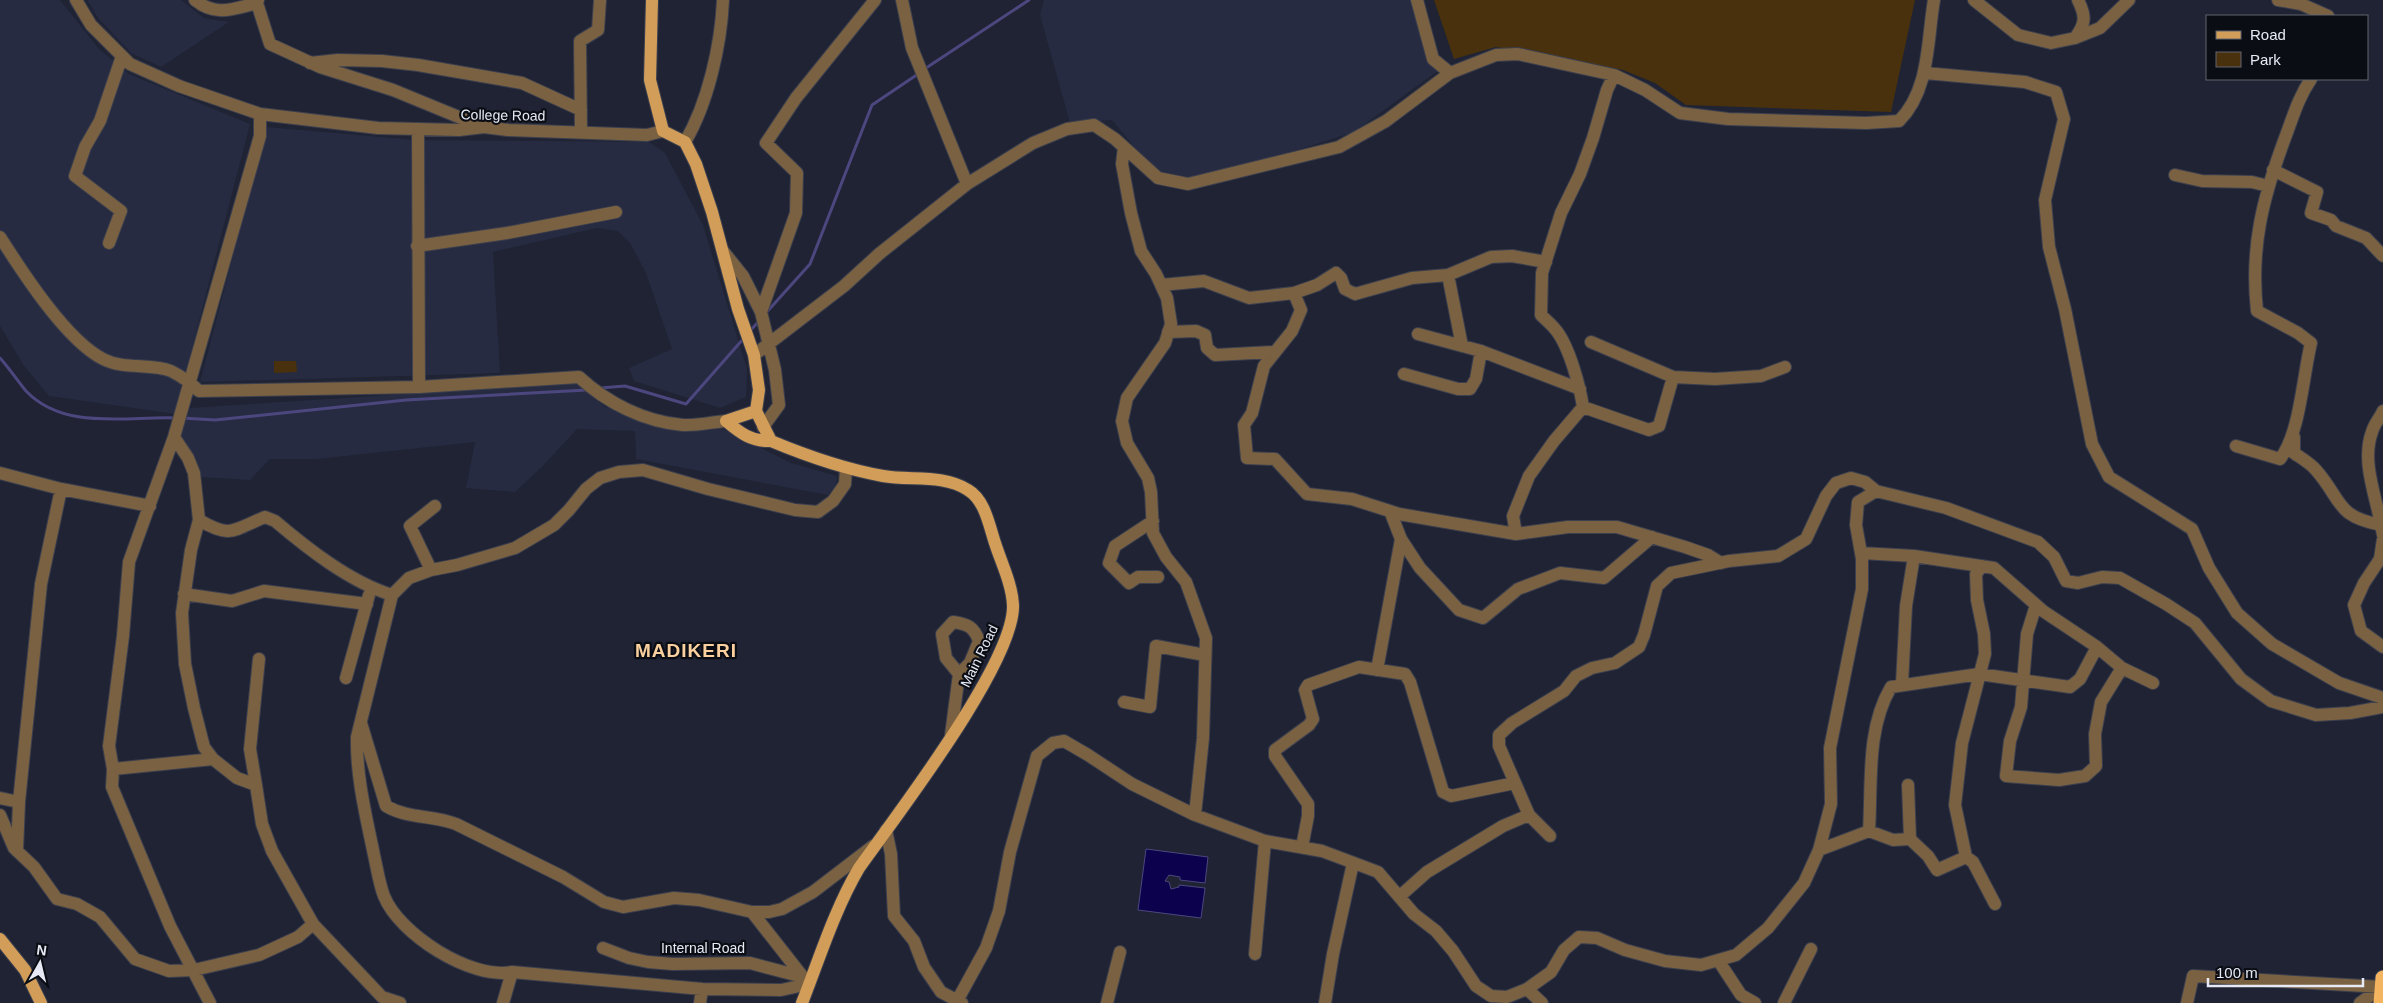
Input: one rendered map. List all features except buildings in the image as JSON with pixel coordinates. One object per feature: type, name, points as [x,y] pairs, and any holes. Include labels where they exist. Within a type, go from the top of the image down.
[{"type":"highway","points":[[2381,1003],[2382,983]]},
{"type":"main road","points":[[652,0],[650,80],[663,131],[685,142],[696,164],[723,251],[738,309],[754,354],[759,390],[756,411],[762,427],[771,441]]},
{"type":"main road","points":[[726,421],[756,411]]},
{"type":"main road","name":"Main Road","points":[[726,421],[745,436],[761,442],[771,441],[846,468],[884,476],[943,481],[970,490],[980,501],[986,516],[1013,604],[1009,630],[968,709],[845,892],[806,980],[802,1003]]},
{"type":"main road","points":[[0,939],[25,970],[40,1003]]},
{"type":"street","name":"College Road","points":[[76,0],[91,25],[130,64],[179,86],[260,114],[378,128],[459,130],[484,127],[508,130],[647,135],[663,131]]},
{"type":"street","points":[[195,0],[202,6],[218,12],[257,2],[270,44],[310,63],[393,90],[484,127]]},
{"type":"street","points":[[581,133],[580,41],[598,30],[600,0]]},
{"type":"street","points":[[685,142],[692,131],[711,75],[722,19],[723,0]]},
{"type":"street","points":[[762,312],[796,214],[797,173],[766,143],[796,98],[875,0]]},
{"type":"street","points":[[902,0],[912,48],[967,184]]},
{"type":"street","points":[[1417,0],[1433,59],[1450,73]]},
{"type":"street","points":[[754,354],[844,286],[879,254],[967,184],[1033,143],[1067,129],[1094,125],[1124,147],[1158,178],[1188,184],[1339,147],[1386,121],[1450,73],[1496,55],[1518,54],[1614,75],[1645,90],[1680,113],[1728,118],[1866,123],[1899,121],[1910,111],[1925,73],[1928,36],[1934,0]]},
{"type":"street","points":[[1974,0],[2018,35],[2051,43],[2076,38],[2100,28],[2129,0]]},
{"type":"street","points":[[2076,38],[2083,27],[2086,17],[2078,0]]},
{"type":"street","points":[[2278,0],[2301,4],[2326,15]]},
{"type":"street","points":[[109,244],[121,211],[75,176],[86,147],[100,120],[122,56]]},
{"type":"street","points":[[310,63],[338,60],[373,60],[418,65],[522,83],[581,110]]},
{"type":"street","points":[[1925,73],[2025,82],[2056,92],[2064,119],[2045,200],[2049,247],[2065,309],[2092,444],[2109,477],[2192,529],[2209,568],[2237,613],[2272,644],[2339,683],[2383,698]]},
{"type":"street","points":[[1584,407],[1577,377],[1557,330],[1541,315],[1542,273],[1560,213],[1580,174],[1594,138],[1606,90],[1614,75]]},
{"type":"street","points":[[2236,446],[2280,459],[2286,452],[2294,430],[2310,343],[2298,333],[2258,311],[2254,284],[2255,253],[2262,209],[2273,170],[2299,97],[2310,80]]},
{"type":"street","points":[[210,1003],[170,926],[112,787],[113,769],[109,746],[123,636],[128,562],[174,437],[260,136],[260,114]]},
{"type":"street","points":[[418,129],[419,387]]},
{"type":"street","points":[[1124,147],[1122,164],[1133,223],[1141,251],[1167,298],[1170,324],[1165,344],[1127,398],[1122,421],[1127,443],[1148,478],[1152,492],[1153,533],[1166,557],[1186,582],[1206,638],[1203,738],[1195,815]]},
{"type":"street","points":[[2273,170],[2317,192],[2311,213],[2331,220],[2336,226],[2366,238],[2383,256]]},
{"type":"street","points":[[2175,175],[2202,181],[2252,182],[2268,186]]},
{"type":"street","points":[[417,246],[616,212]]},
{"type":"street","points":[[0,237],[46,302],[79,342],[104,360],[170,371],[189,382],[199,391],[419,387],[579,377],[611,403],[641,415],[684,425],[726,421]]},
{"type":"street","points":[[723,251],[743,276],[762,312],[776,370],[778,405],[762,427]]},
{"type":"street","points":[[1161,285],[1204,281],[1249,298],[1294,293],[1316,285],[1336,273],[1341,278],[1345,289],[1355,294],[1412,278],[1448,275],[1491,258],[1512,256],[1546,262]]},
{"type":"street","points":[[1448,275],[1462,346]]},
{"type":"street","points":[[1294,293],[1301,310],[1292,331],[1273,352],[1264,366],[1252,414],[1244,424],[1247,458],[1275,459],[1307,494],[1352,499],[1390,511],[1516,534],[1568,527],[1617,527],[1708,555],[1721,563]]},
{"type":"street","points":[[1168,332],[1196,331],[1205,335],[1207,348],[1215,355],[1273,352]]},
{"type":"street","points":[[1418,334],[1481,351],[1580,389]]},
{"type":"street","points":[[1591,342],[1673,377],[1715,379],[1761,376],[1785,367]]},
{"type":"street","points":[[1404,374],[1458,389],[1470,389],[1476,379],[1481,351]]},
{"type":"street","points":[[1584,407],[1649,430],[1659,426],[1673,377]]},
{"type":"street","points":[[1516,534],[1513,516],[1529,476],[1554,440],[1584,407]]},
{"type":"street","points":[[2382,530],[2370,475],[2368,448],[2372,430],[2383,411]]},
{"type":"street","points":[[2294,430],[2294,453],[2314,468],[2330,488],[2342,508],[2359,521],[2382,530]]},
{"type":"street","points":[[174,437],[188,458],[194,472],[199,520],[190,550],[182,613],[185,664],[204,747],[213,759],[237,778],[256,785]]},
{"type":"street","points":[[752,912],[806,980],[781,990],[702,988],[512,972],[501,974],[451,960],[429,945],[401,920],[384,897],[368,829],[357,759],[357,737],[392,594],[409,578],[431,570],[467,563],[515,548],[554,525],[570,510],[586,489],[600,478],[619,472],[643,470],[708,489],[795,510],[818,512],[833,501],[845,484],[846,468]]},
{"type":"street","points":[[0,473],[61,489],[150,506]]},
{"type":"street","points":[[1550,836],[1529,814],[1499,746],[1499,735],[1512,723],[1564,691],[1576,676],[1592,668],[1615,663],[1639,647],[1644,636],[1657,586],[1671,573],[1721,563],[1778,556],[1806,539],[1826,496],[1836,483],[1851,478],[1865,482],[1876,491],[1946,508],[2038,542],[2054,557],[2066,581],[2078,583],[2102,577],[2120,578],[2195,623],[2241,679],[2271,701],[2316,715],[2350,713],[2383,707]]},
{"type":"street","points":[[17,851],[19,802],[41,584],[61,489]]},
{"type":"street","points":[[886,830],[891,854],[894,916],[914,941],[924,967],[941,992],[959,1002],[986,948],[999,911],[1010,852],[1037,756],[1053,743],[1064,741],[1088,754],[1132,784],[1195,815],[1265,841],[1322,851],[1378,872],[1414,914],[1436,931],[1453,950],[1476,986],[1491,996],[1507,997],[1527,988],[1551,972],[1564,950],[1579,937],[1597,938],[1625,950],[1666,961],[1701,965],[1736,954],[1768,928],[1804,883],[1819,850],[1830,804],[1830,748],[1862,589],[1861,553],[1856,525],[1858,502],[1876,491]]},
{"type":"street","points":[[431,570],[410,526],[435,506]]},
{"type":"street","points":[[1390,511],[1401,539],[1420,568],[1459,610],[1483,618],[1518,589],[1560,573],[1604,578],[1652,537]]},
{"type":"street","points":[[199,520],[213,528],[229,533],[264,517],[275,521],[355,580],[371,588],[392,594]]},
{"type":"street","points":[[1153,521],[1115,546],[1109,563],[1129,582],[1138,577],[1158,577]]},
{"type":"street","points":[[1378,670],[1401,539]]},
{"type":"street","points":[[2383,539],[2381,556],[2364,583],[2354,605],[2361,631],[2383,647]]},
{"type":"street","points":[[1861,553],[1914,556],[1994,568],[2036,604],[2097,647],[2122,668],[2153,683]]},
{"type":"street","points":[[1902,684],[1906,606],[1914,556]]},
{"type":"street","points":[[1982,566],[1976,574],[1977,600],[1984,647],[1962,743],[1955,806],[1966,857],[1973,862],[1995,904]]},
{"type":"street","points":[[346,678],[371,588]]},
{"type":"street","points":[[184,594],[232,601],[264,591],[367,604]]},
{"type":"street","points":[[2036,604],[2027,634],[2021,707],[2010,740],[2006,776],[2059,780],[2085,776],[2096,766],[2095,734],[2101,702],[2122,668]]},
{"type":"street","points":[[1124,702],[1150,707],[1156,646],[1206,655]]},
{"type":"street","points":[[1869,831],[1869,780],[1883,700],[1891,687],[1979,674],[2024,681],[2054,683],[2070,687],[2080,679],[2097,647]]},
{"type":"street","points":[[259,659],[250,749],[262,824],[272,851],[312,924],[380,1000],[400,1003]]},
{"type":"street","points":[[1302,847],[1308,816],[1308,804],[1276,756],[1275,750],[1309,725],[1313,719],[1305,690],[1308,685],[1359,667],[1405,674],[1410,682],[1443,792],[1451,796],[1515,784]]},
{"type":"street","points":[[951,735],[959,674]]},
{"type":"street","points":[[361,722],[386,806],[395,811],[441,818],[456,824],[563,877],[611,905],[630,906],[652,900],[674,898],[699,900],[752,912],[769,912],[794,903],[840,872],[877,843]]},
{"type":"street","points":[[113,769],[213,759]]},
{"type":"street","points":[[1908,785],[1910,839],[1928,856],[1937,870],[1966,857]]},
{"type":"street","points":[[0,798],[19,802]]},
{"type":"street","points":[[1400,896],[1427,872],[1503,826],[1529,814]]},
{"type":"street","points":[[0,815],[14,848],[34,867],[58,900],[77,904],[100,916],[135,959],[169,971],[194,970],[259,955],[298,937],[312,924]]},
{"type":"street","points":[[1819,850],[1869,831],[1894,840],[1910,839]]},
{"type":"street","points":[[1255,954],[1265,841]]},
{"type":"street","points":[[1325,1003],[1333,954],[1353,863]]},
{"type":"street","name":"Internal Road","points":[[603,948],[629,958],[648,962],[673,964],[750,963],[806,980]]},
{"type":"street","points":[[1784,1003],[1810,949]]},
{"type":"street","points":[[1107,1003],[1120,952]]},
{"type":"street","points":[[1718,960],[1741,994],[1755,1003]]},
{"type":"street","points":[[503,1003],[512,972]]},
{"type":"street","points":[[2187,1003],[2193,976],[2382,983]]},
{"type":"street","points":[[2360,1003],[2382,983]]},
{"type":"street","points":[[700,1003],[702,988]]},
{"type":"street","points":[[1527,988],[1542,1003]]},
{"type":"shaded area","points":[[0,0],[60,0],[99,49],[129,74],[250,124],[175,414],[49,396],[24,366],[0,326]]},
{"type":"shaded area","points":[[87,0],[181,0],[204,18],[229,22],[161,67],[131,53],[98,18]]},
{"type":"shaded area","points":[[1044,0],[1422,0],[1443,67],[1354,132],[1294,151],[1190,178],[1164,174],[1140,154],[1112,120],[1070,123],[1040,15]]},
{"type":"shaded area","points":[[267,127],[415,140],[649,142],[665,153],[703,225],[747,369],[746,397],[720,408],[634,381],[629,368],[672,349],[646,273],[630,243],[618,231],[597,228],[493,252],[500,373],[200,382]]},
{"type":"shaded area","points":[[576,383],[605,407],[684,432],[723,429],[791,463],[837,476],[836,485],[828,495],[636,459],[635,431],[577,429],[542,467],[515,492],[466,488],[475,442],[317,459],[270,459],[250,480],[199,477],[191,453],[181,436],[190,408]]},
{"type":"shaded area","points":[[1146,849],[1208,857],[1205,883],[1180,880],[1180,877],[1169,875],[1165,881],[1169,882],[1171,889],[1179,887],[1179,885],[1205,888],[1201,918],[1138,910]]},
{"type":"green space","points":[[1434,0],[1915,0],[1891,112],[1686,105],[1655,83],[1623,70],[1496,47],[1454,59]]},
{"type":"green space","points":[[274,361],[296,361],[297,372],[274,373]]},
{"type":"waterway","points":[[923,70],[1029,0]]},
{"type":"waterway","points":[[765,314],[810,264],[872,105],[918,74]]},
{"type":"waterway","points":[[750,331],[759,321]]},
{"type":"waterway","points":[[600,388],[625,386],[686,404],[744,338]]},
{"type":"waterway","points":[[0,358],[26,391],[41,404],[59,412],[77,417],[97,419],[176,418]]},
{"type":"waterway","points":[[182,418],[215,420],[406,400],[587,390]]},
{"type":"district","name":"MADIKERI","points":[[686,650]]}]
